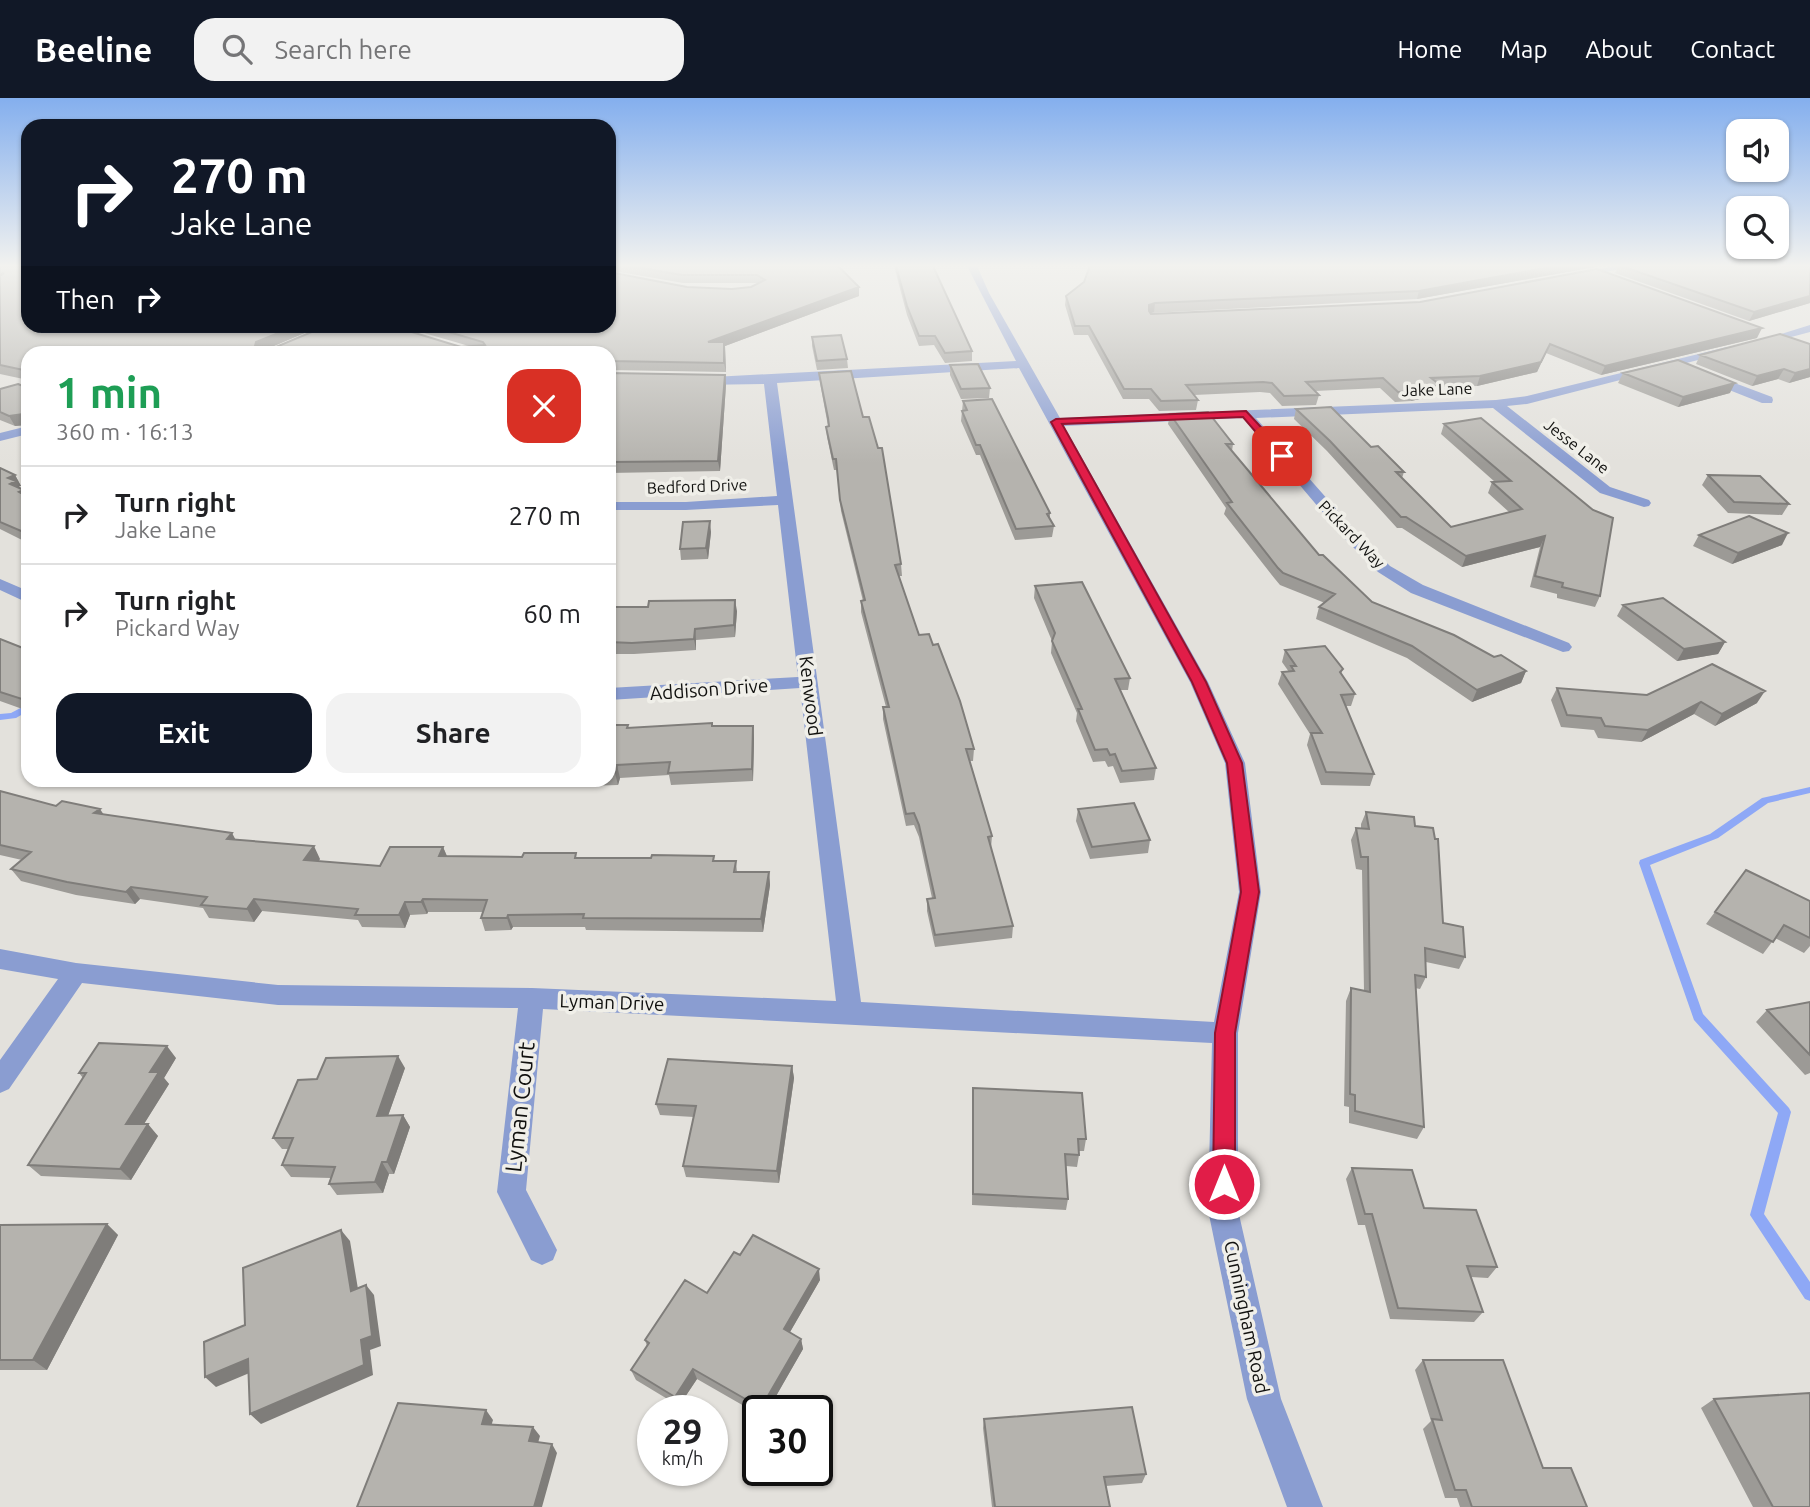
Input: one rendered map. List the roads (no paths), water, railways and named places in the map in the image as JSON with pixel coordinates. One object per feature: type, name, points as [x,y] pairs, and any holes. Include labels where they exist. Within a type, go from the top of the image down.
[{"type":"street","name":"Cunningham Road","points":[[1006,332],[1199,682],[1235,763],[1250,892],[1225,1033],[1223,1210],[1264,1399],[1305,1507]]},
{"type":"street","points":[[1759,332],[1777,338]]},
{"type":"street","name":"Jake Lane","points":[[1056,422],[1496,404],[1527,400],[1798,332]]},
{"type":"street","points":[[1674,363],[1766,400]]},
{"type":"street","points":[[689,380],[770,380],[1024,364]]},
{"type":"street","name":"Kenwood","points":[[770,380],[850,1012]]},
{"type":"street","name":"Jesse Lane","points":[[1496,404],[1605,490],[1644,503]]},
{"type":"street","name":"Pickard Way","points":[[1246,414],[1353,538],[1384,569],[1417,589],[1563,647]]},
{"type":"street","points":[[0,437],[21,432]]},
{"type":"street","name":"Bedford Drive","points":[[616,506],[686,506],[787,500]]},
{"type":"street","points":[[0,584],[21,594]]},
{"type":"street","name":"Addison Drive","points":[[616,694],[809,682]]},
{"type":"street","name":"Lyman Drive","points":[[0,959],[76,974],[278,995],[532,998],[1225,1033]]},
{"type":"street","points":[[0,1081],[76,974]]},
{"type":"street","name":"Lyman Court","points":[[532,998],[511,1192],[542,1250]]},
{"type":"waterway","points":[[0,717],[13,716],[21,711]]},
{"type":"waterway","points":[[1810,790],[1765,800],[1714,836],[1644,863],[1698,1017],[1785,1112],[1757,1215],[1810,1294]]}]
